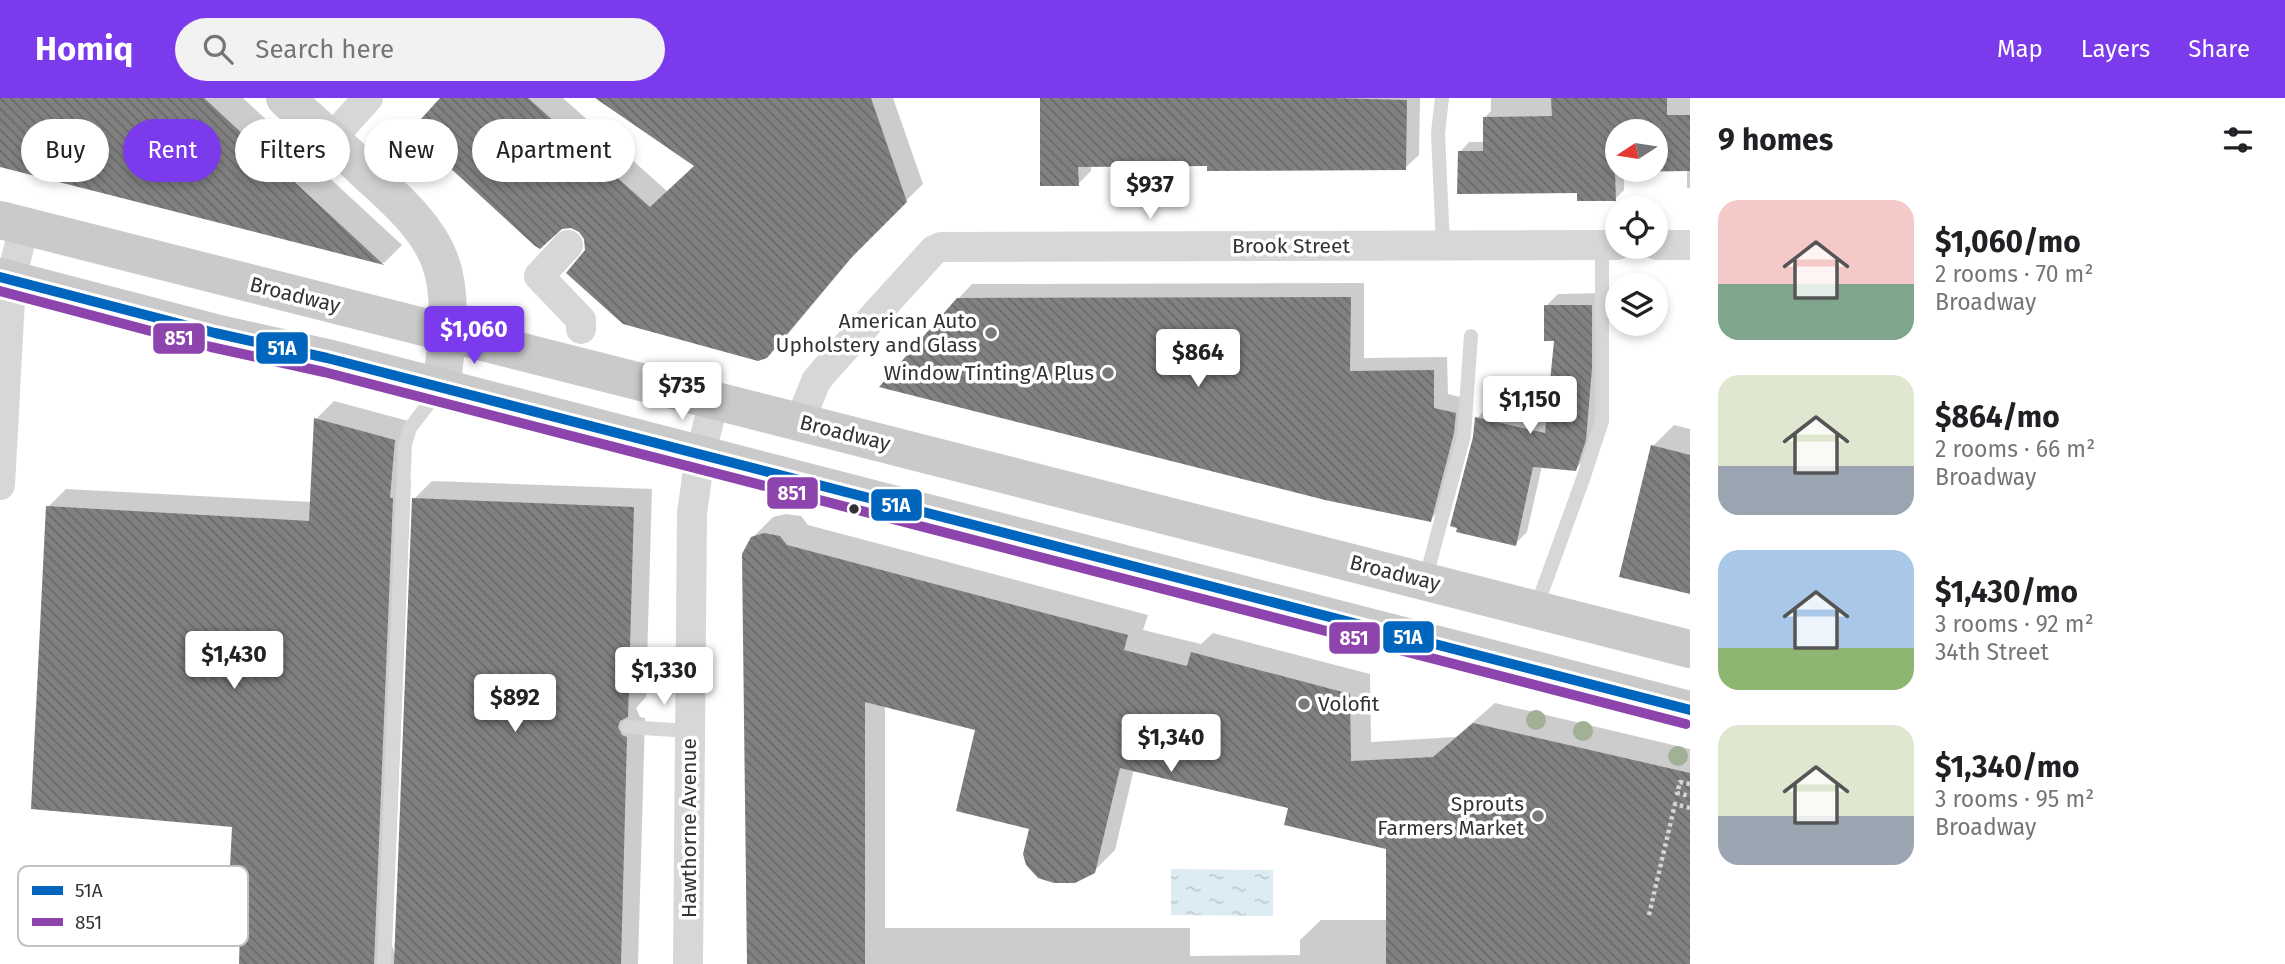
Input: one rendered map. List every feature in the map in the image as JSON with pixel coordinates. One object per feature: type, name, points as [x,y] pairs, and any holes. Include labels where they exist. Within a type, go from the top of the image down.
[{"type":"main road","name":"Broadway","points":[[12,223],[1690,649]]},
{"type":"main road","points":[[5,279],[1305,609],[1690,710]]},
{"type":"street","points":[[285,98],[309,119]]},
{"type":"street","points":[[349,119],[368,98]]},
{"type":"street","points":[[350,157],[391,195],[430,241],[440,260],[445,281],[448,335],[441,389]]},
{"type":"street","points":[[0,485],[5,279],[12,223]]},
{"type":"street","points":[[568,245],[539,276],[581,320],[581,329]]},
{"type":"street","points":[[1668,245],[1690,245]]},
{"type":"street","name":"Brook Street","points":[[800,422],[816,381],[934,250],[941,247],[1605,246]]},
{"type":"street","name":"Hawthorne Avenue","points":[[688,964],[692,513],[699,456],[714,401]]},
{"type":"lane","points":[[1441,98],[1438,133],[1443,246]]},
{"type":"lane","points":[[1535,609],[1602,421],[1608,259]]},
{"type":"lane","points":[[1425,580],[1464,435],[1471,336]]},
{"type":"lane","points":[[384,964],[405,444],[410,428],[441,389]]},
{"type":"lane","points":[[628,727],[690,731]]},
{"type":"path","points":[[1690,784],[1680,782],[1677,793],[1690,796]]},
{"type":"path","points":[[1649,915],[1675,804],[1690,808]]},
{"type":"water","points":[[1171,869],[1273,870],[1273,916],[1171,915]]},
{"type":"building","points":[[0,98],[204,98],[235,127],[235,182],[295,182],[384,265],[59,182],[109,182],[109,119],[21,119],[21,172],[0,167]]},
{"type":"building","points":[[440,98],[528,98],[552,119],[472,119],[472,182],[622,182],[650,207],[694,166],[635,125],[635,119],[626,119],[595,98],[871,98],[907,202],[851,258],[767,358],[758,361],[623,324],[566,273],[585,250],[584,239],[579,232],[571,228],[562,229],[540,249],[535,246],[458,175],[458,119],[421,119]]},
{"type":"building","points":[[1040,98],[1407,100],[1406,170],[1207,171],[1207,166],[1078,167],[1079,186],[1040,186]]},
{"type":"building","points":[[1551,98],[1667,98],[1667,115],[1690,115],[1690,171],[1668,171],[1668,119],[1605,119],[1605,182],[1615,182],[1616,196],[1605,196],[1605,201],[1577,201],[1577,193],[1457,194],[1458,151],[1483,151],[1483,117],[1552,116]]},
{"type":"building","points":[[1351,297],[1350,371],[1434,370],[1434,408],[1456,413],[1454,433],[1431,522],[1325,500],[879,387],[957,298]]},
{"type":"building","points":[[1544,305],[1592,305],[1592,368],[1586,440],[1576,471],[1533,467],[1516,546],[1456,532],[1457,528],[1450,526],[1473,437],[1475,417],[1545,433],[1554,341],[1544,341]]},
{"type":"building","points":[[314,418],[395,440],[390,498],[393,498],[374,964],[239,964],[240,946],[248,946],[248,866],[230,866],[232,827],[31,809],[46,506],[309,521]]},
{"type":"building","points":[[1651,445],[1690,455],[1690,594],[1619,577]]},
{"type":"building","points":[[412,498],[634,507],[628,717],[620,721],[618,727],[622,735],[627,737],[621,964],[394,964]]},
{"type":"building","points":[[764,533],[780,536],[787,545],[1128,635],[1124,650],[1187,666],[1191,652],[1350,694],[1351,761],[1433,757],[1473,723],[1690,773],[1690,964],[1386,964],[1386,849],[1284,825],[1288,808],[1120,768],[1095,873],[1075,883],[1054,883],[1038,878],[1026,865],[1023,854],[1029,829],[956,811],[975,730],[865,702],[865,964],[747,964],[742,554],[751,537]]},
{"type":"transit line","name":"51A","points":[[0,277],[215,333],[327,358],[1690,710]]},
{"type":"transit line","name":"851","points":[[0,291],[211,347],[324,372],[1686,724]]},
{"type":"place","name":"American Auto Upholstery and Glass","points":[[991,333]]},
{"type":"place","name":"Window Tinting A Plus","points":[[1108,373]]},
{"type":"place","name":"Volofit","points":[[1304,704]]},
{"type":"place","name":"Sprouts Farmers Market","points":[[1538,816]]}]
